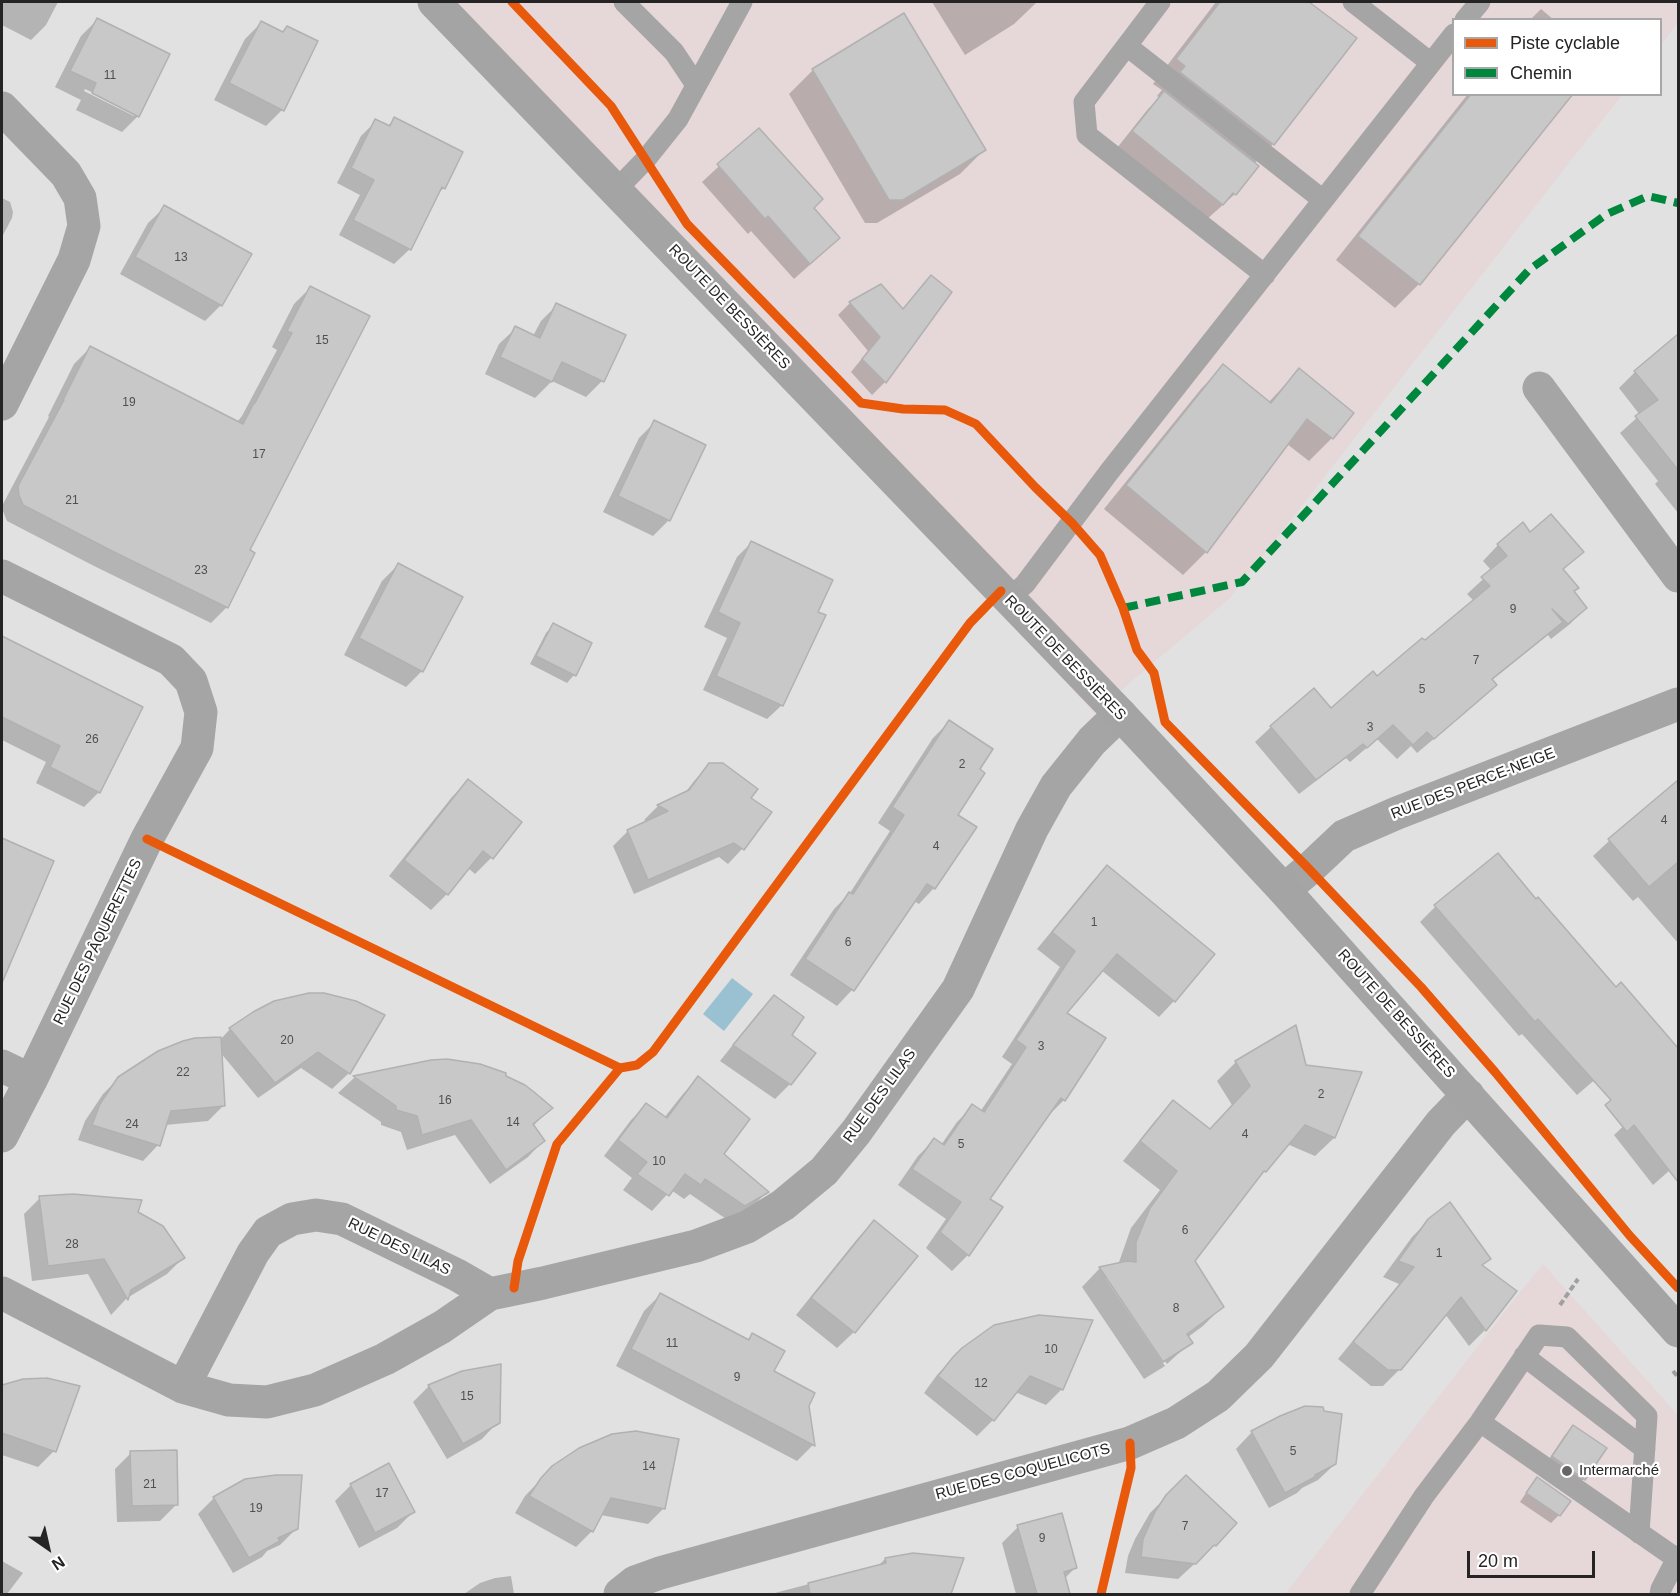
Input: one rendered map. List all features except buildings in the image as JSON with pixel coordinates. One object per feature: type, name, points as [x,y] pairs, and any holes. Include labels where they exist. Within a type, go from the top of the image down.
[{"type":"main road","name":"ROUTE DE BESSIÈRES","points":[[434,2],[1120,714],[1284,890],[1678,1331]]},
{"type":"street","points":[[2,108],[66,174],[80,198],[84,226],[74,260],[2,404]]},
{"type":"street","points":[[1539,388],[1678,576]]},
{"type":"street","name":"RUE DES PÂQUERETTES","points":[[2,576],[171,660],[191,681],[201,712],[198,748],[147,839],[2,1136]]},
{"type":"street","name":"RUE DES PERCE-NEIGE","points":[[1284,890],[1344,836],[1397,813],[1678,704]]},
{"type":"street","name":"RUE DES LILAS","points":[[2,1293],[183,1387],[229,1400],[267,1402],[315,1390],[394,1353],[442,1327],[490,1293],[543,1283],[696,1246],[747,1227],[783,1205],[824,1171],[856,1132],[958,989],[1032,829],[1056,786],[1092,741],[1120,714]]},
{"type":"street","points":[[2,1066],[31,1080]]},
{"type":"street","name":"RUE DES COQUELICOTS","points":[[620,1594],[635,1582],[660,1573],[1130,1443],[1176,1423],[1218,1396],[1259,1356],[1441,1123],[1468,1095]]},
{"type":"street","name":"RUE DES LILAS","points":[[183,1387],[253,1253],[268,1232],[292,1219],[316,1215],[342,1219],[490,1293]]},
{"type":"lane","points":[[624,2],[674,52],[696,85]]},
{"type":"lane","points":[[616,190],[646,159],[678,119],[742,2]]},
{"type":"lane","points":[[1160,2],[1084,102],[1087,135],[1265,275]]},
{"type":"lane","points":[[1353,2],[1431,63]]},
{"type":"lane","points":[[1467,18],[1480,2]]},
{"type":"lane","points":[[1008,598],[1025,584],[1109,472],[1452,37]]},
{"type":"lane","points":[[1127,46],[1323,200]]},
{"type":"lane","points":[[1360,1594],[1424,1496],[1480,1422],[1539,1335],[1567,1337],[1647,1416],[1639,1533]]},
{"type":"lane","points":[[1524,1356],[1645,1449]]},
{"type":"lane","points":[[1480,1422],[1678,1558],[1660,1594]]},
{"type":"path","points":[[1539,1335],[1602,1245]]},
{"type":"shaded area","points":[[438,2],[1678,2],[1678,22],[1662,44],[1662,18],[1452,18],[1452,96],[1621,96],[1230,598],[1094,713]]},
{"type":"shaded area","points":[[1543,1264],[1678,1415],[1678,1594],[1285,1594],[1517,1296]]},
{"type":"water","points":[[732,978],[753,994],[724,1031],[703,1014]]},
{"type":"marked path","points":[[1123,608],[1242,582],[1529,270],[1607,214],[1648,196],[1678,203]]},
{"type":"cycle path","points":[[512,2],[611,106],[687,224],[861,403],[903,409],[945,410],[976,424],[1072,523],[1100,555],[1123,608],[1137,650],[1154,673],[1165,722],[1421,987],[1495,1072],[1630,1236],[1678,1288]]},
{"type":"cycle path","points":[[147,839],[620,1068],[637,1065],[653,1052],[970,623],[1001,591]]},
{"type":"cycle path","points":[[514,1288],[518,1261],[557,1144],[620,1068]]},
{"type":"cycle path","points":[[1101,1594],[1131,1468],[1130,1443]]},
{"type":"place","name":"Intermarché","points":[[1567,1471]]}]
